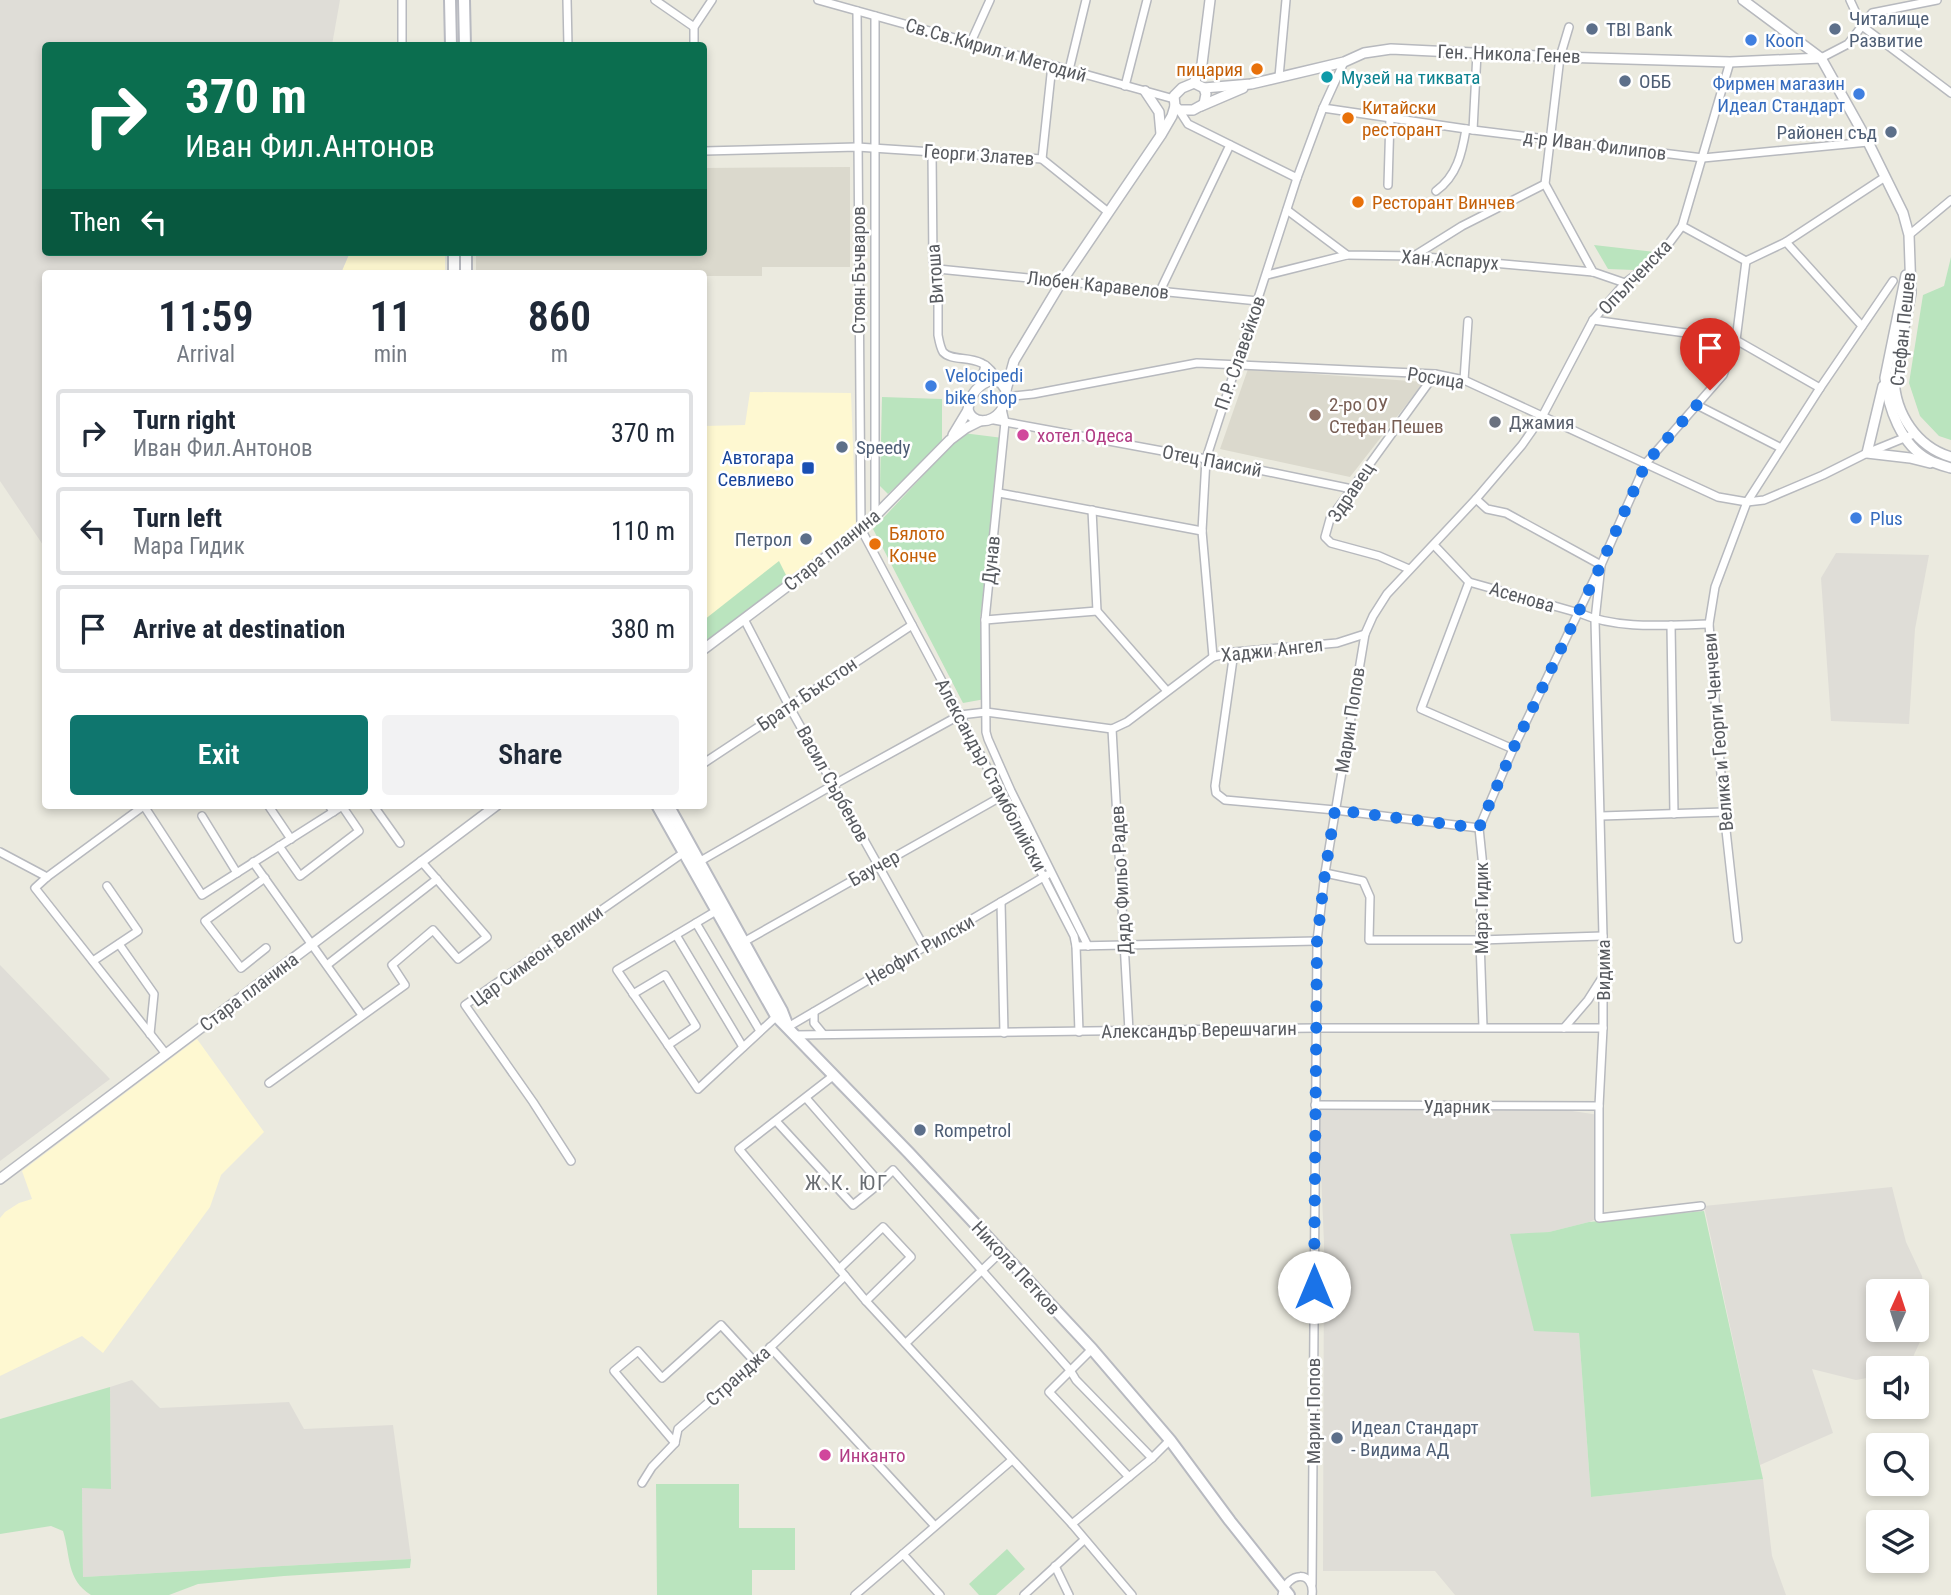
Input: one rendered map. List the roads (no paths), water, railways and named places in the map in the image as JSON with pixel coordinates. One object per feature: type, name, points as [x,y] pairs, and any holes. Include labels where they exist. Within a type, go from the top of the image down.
[{"type":"main road","points":[[450,0],[451,42]]},
{"type":"main road","points":[[464,0],[465,42]]},
{"type":"main road","name":"Никола Петков","points":[[660,809],[688,850]]},
{"type":"main road","name":"Никола Петков","points":[[670,809],[716,911],[740,944]]},
{"type":"main road","name":"Никола Петков","points":[[695,864],[779,1014],[792,1031],[1091,1349],[1170,1440],[1230,1521],[1255,1562],[1284,1593]]},
{"type":"street","points":[[402,0],[402,42]]},
{"type":"street","points":[[567,0],[568,42]]},
{"type":"street","points":[[655,0],[694,27]]},
{"type":"street","points":[[694,42],[694,27],[712,0]]},
{"type":"street","name":"Св.Св.Кирил и Методий","points":[[818,0],[1146,91],[1180,109],[1188,124],[1297,178]]},
{"type":"street","points":[[971,43],[990,0]]},
{"type":"street","points":[[1069,70],[1086,0]]},
{"type":"street","points":[[1125,86],[1147,0]]},
{"type":"street","points":[[1180,109],[1177,92],[1194,83],[1202,64],[1210,0]]},
{"type":"street","points":[[1279,77],[1286,0]]},
{"type":"street","name":"Стефан Пешев","points":[[1744,0],[1821,58],[1868,142],[1903,213],[1909,235],[1911,293],[1894,388],[1910,436]]},
{"type":"street","points":[[1850,0],[1862,26],[1951,93]]},
{"type":"street","points":[[1821,58],[1848,44],[1872,13],[1937,0]]},
{"type":"street","name":"Стоян Бъчваров","points":[[857,11],[861,529]]},
{"type":"street","name":"Стоян Бъчваров","points":[[875,16],[875,516]]},
{"type":"street","points":[[1569,27],[1560,57],[1545,184],[1593,272]]},
{"type":"street","name":"Ген. Никола Генев","points":[[1345,62],[1364,53],[1391,49],[1730,62],[1821,58]]},
{"type":"street","points":[[1436,191],[1448,179],[1462,157],[1470,129],[1477,53]]},
{"type":"street","points":[[1194,83],[1204,88],[1251,84],[1345,62]]},
{"type":"street","name":"П.Р. Славейков","points":[[1213,657],[1202,531],[1206,459],[1297,178],[1323,108],[1345,62]]},
{"type":"street","name":"Опълченска","points":[[1365,634],[1387,594],[1522,446],[1543,415],[1593,320],[1625,283],[1658,258],[1682,226],[1730,62]]},
{"type":"street","points":[[1042,159],[1052,65]]},
{"type":"street","points":[[980,385],[996,380],[1014,361],[1062,281],[1180,109],[1201,106],[1251,84]]},
{"type":"street","points":[[1201,106],[1206,99],[1204,88]]},
{"type":"street","points":[[1146,91],[1159,112],[1161,135]]},
{"type":"street","name":"д-р Иван Филипов","points":[[1323,108],[1703,158],[1868,142]]},
{"type":"street","points":[[1388,185],[1390,118]]},
{"type":"street","points":[[1160,291],[1230,145]]},
{"type":"street","name":"Георги Златев","points":[[707,151],[858,147],[1042,159],[1108,212]]},
{"type":"street","name":"Витоша","points":[[932,152],[933,262],[938,269],[938,335],[942,351],[947,355],[971,359],[985,365]]},
{"type":"street","points":[[1682,226],[1746,261],[1786,242],[1885,177]]},
{"type":"street","points":[[1414,256],[1462,226],[1545,184]]},
{"type":"street","points":[[1909,235],[1951,200]]},
{"type":"street","points":[[1287,210],[1347,255]]},
{"type":"street","points":[[1786,242],[1862,326]]},
{"type":"street","name":"Хан Аспарух","points":[[1267,275],[1347,255],[1414,256],[1593,272],[1625,283]]},
{"type":"street","name":"Стефан Пешев","points":[[1909,259],[1885,378],[1890,406],[1919,452],[1930,460],[1950,464]]},
{"type":"street","name":"Мара Гидик","points":[[1483,1027],[1480,940],[1483,867],[1479,828],[1646,463],[1723,374],[1736,340],[1746,261]]},
{"type":"street","name":"Любен Каравелов","points":[[938,269],[1258,301]]},
{"type":"street","name":"Велика и Георги Ченчеви","points":[[1738,939],[1724,813],[1709,624],[1715,587],[1746,502],[1893,281]]},
{"type":"street","points":[[1593,320],[1736,340],[1820,388]]},
{"type":"street","points":[[1464,380],[1468,321]]},
{"type":"street","points":[[1005,393],[1004,386],[985,365],[980,385],[970,398],[970,415],[985,420],[1002,409],[1014,361]]},
{"type":"street","name":"Росица","points":[[1005,393],[1033,394],[1184,364],[1236,363],[1435,374],[1464,380],[1718,497],[1746,502],[1764,500],[1910,436]]},
{"type":"street","name":"Здравец","points":[[1409,569],[1379,556],[1326,540],[1325,537],[1330,519],[1435,374]]},
{"type":"street","points":[[1885,378],[1867,453],[1950,464]]},
{"type":"street","points":[[1697,405],[1781,448]]},
{"type":"street","name":"Дунав","points":[[986,712],[985,620],[1005,422],[1002,409]]},
{"type":"street","name":"Стара планина","points":[[950,440],[968,410]]},
{"type":"street","name":"Стара планина","points":[[707,647],[861,529],[950,440],[966,428],[985,420]]},
{"type":"street","name":"Отец Паисий","points":[[985,420],[1206,459],[1352,489]]},
{"type":"street","points":[[999,492],[1202,531]]},
{"type":"street","points":[[1476,499],[1487,509],[1506,513],[1601,565]]},
{"type":"street","points":[[1092,510],[1097,611],[1167,691]]},
{"type":"street","name":"Александър Стамболийски","points":[[861,529],[912,625],[956,717],[1001,796],[1074,936],[1079,1032]]},
{"type":"street","name":"Асенова","points":[[1434,545],[1469,582],[1595,620],[1616,624],[1709,624]]},
{"type":"street","name":"Мара Гидик","points":[[1595,620],[1601,565]]},
{"type":"street","points":[[1469,582],[1421,709],[1513,749]]},
{"type":"street","points":[[985,620],[1097,611]]},
{"type":"street","name":"Васил Сърбенов","points":[[744,619],[789,706],[924,947]]},
{"type":"street","name":"Видима","points":[[1595,620],[1603,936],[1599,1218],[1701,1206]]},
{"type":"street","name":"Братя Бъкстон","points":[[707,761],[912,625]]},
{"type":"street","points":[[1671,625],[1674,814]]},
{"type":"street","name":"Хаджи Ангел","points":[[1112,730],[1127,723],[1213,657],[1234,652],[1337,643],[1365,634]]},
{"type":"street","name":"Марин Попов","points":[[1312,1595],[1317,941],[1325,873],[1365,634]]},
{"type":"street","points":[[1234,652],[1215,786],[1216,793],[1225,800],[1335,810],[1479,828]]},
{"type":"street","points":[[695,864],[956,717],[986,712],[1112,730]]},
{"type":"street","name":"Александър Стамболийски","points":[[986,712],[988,739],[1088,946]]},
{"type":"street","name":"Дядо Фильо Радев","points":[[1112,730],[1129,1031]]},
{"type":"street","name":"Баучер","points":[[740,944],[1011,791]]},
{"type":"street","points":[[139,809],[35,888],[166,1054]]},
{"type":"street","points":[[147,809],[202,895],[290,839],[330,809]]},
{"type":"street","points":[[271,809],[290,839]]},
{"type":"street","points":[[279,846],[300,876],[359,831],[345,809]]},
{"type":"street","points":[[376,809],[400,843]]},
{"type":"street","name":"Стара планина","points":[[0,1179],[492,809]]},
{"type":"street","points":[[1601,816],[1724,813]]},
{"type":"street","points":[[202,816],[237,873]]},
{"type":"street","name":"Цар Симеон Велики","points":[[571,1161],[465,1005],[688,850]]},
{"type":"street","points":[[0,852],[47,877]]},
{"type":"street","points":[[269,1083],[405,985],[392,965],[433,930],[457,959],[487,937],[421,861]]},
{"type":"street","points":[[253,862],[362,1015]]},
{"type":"street","name":"Неофит Рилски","points":[[792,1031],[814,1012],[1052,873]]},
{"type":"street","points":[[1325,873],[1363,881],[1370,897],[1369,940],[1603,936]]},
{"type":"street","points":[[265,878],[205,920],[241,968],[266,948]]},
{"type":"street","points":[[327,965],[437,880]]},
{"type":"street","points":[[93,961],[138,931],[107,886]]},
{"type":"street","points":[[1001,902],[1004,1033]]},
{"type":"street","points":[[716,911],[617,970],[698,1089],[779,1014]]},
{"type":"street","points":[[696,923],[760,1031]]},
{"type":"street","points":[[676,934],[743,1047]]},
{"type":"street","points":[[1076,946],[1317,941]]},
{"type":"street","points":[[119,944],[154,994],[150,1034]]},
{"type":"street","points":[[633,994],[664,975],[696,1026],[668,1045]]},
{"type":"street","points":[[1564,1028],[1603,977]]},
{"type":"street","points":[[814,1012],[814,1023],[823,1034]]},
{"type":"street","name":"Александър Верешчагин","points":[[792,1031],[823,1034],[1316,1028],[1603,1028]]},
{"type":"street","points":[[833,1076],[739,1149],[866,1301],[1072,1524],[1132,1595]]},
{"type":"street","points":[[806,1098],[880,1183]]},
{"type":"street","name":"Ударник","points":[[1315,1105],[1599,1106]]},
{"type":"street","points":[[776,1121],[853,1205],[893,1170],[983,1269],[1076,1380],[1152,1458]]},
{"type":"street","points":[[839,1269],[883,1227],[911,1257],[866,1301]]},
{"type":"street","points":[[906,1343],[1001,1252]]},
{"type":"street","name":"Странджа","points":[[642,1483],[652,1467],[675,1443],[678,1429],[755,1362],[845,1276]]},
{"type":"street","points":[[675,1443],[614,1371],[638,1351],[662,1378],[721,1325],[755,1362]]},
{"type":"street","points":[[770,1348],[934,1525]]},
{"type":"street","points":[[1091,1349],[1049,1392],[1129,1477]]},
{"type":"street","points":[[1072,1524],[1170,1440]]},
{"type":"street","points":[[855,1595],[1012,1460]]},
{"type":"street","points":[[1024,1595],[1084,1540]]},
{"type":"street","points":[[903,1554],[940,1595]]},
{"type":"street","points":[[1297,1577],[1312,1561]]},
{"type":"street","points":[[1055,1566],[1069,1595]]},
{"type":"street","points":[[1284,1593],[1292,1578],[1306,1578],[1312,1584]]},
{"type":"place","name":"TBI Bank","points":[[1592,29]]},
{"type":"place","name":"Читалище Развитие","points":[[1835,29]]},
{"type":"place","name":"Кооп","points":[[1751,40]]},
{"type":"place","name":"пицария","points":[[1257,69]]},
{"type":"place","name":"Музей на тиквата","points":[[1327,77]]},
{"type":"place","name":"ОББ","points":[[1625,81]]},
{"type":"place","name":"Фирмен магазин Идеал Стандарт","points":[[1859,94]]},
{"type":"place","name":"Китайски ресторант","points":[[1348,118]]},
{"type":"place","name":"Районен съд","points":[[1891,132]]},
{"type":"place","name":"Ресторант Винчев","points":[[1358,202]]},
{"type":"place","name":"Velocipedi bike shop","points":[[931,386]]},
{"type":"place","name":"2-ро ОУ Стефан Пешев","points":[[1315,415]]},
{"type":"place","name":"Джамия","points":[[1495,422]]},
{"type":"place","name":"хотел Одеса","points":[[1023,435]]},
{"type":"place","name":"Speedy","points":[[842,447]]},
{"type":"place","name":"Автогара Севлиево","points":[[808,468]]},
{"type":"place","name":"Plus","points":[[1856,518]]},
{"type":"place","name":"Петрол","points":[[806,539]]},
{"type":"place","name":"Бялото Конче","points":[[875,544]]},
{"type":"place","name":"Rompetrol","points":[[920,1130]]},
{"type":"place","name":"Идеал Стандарт - Видима АД","points":[[1337,1438]]},
{"type":"place","name":"Инканто","points":[[825,1455]]},
{"type":"district","name":"Ж.К. ЮГ","points":[[847,1183]]}]
